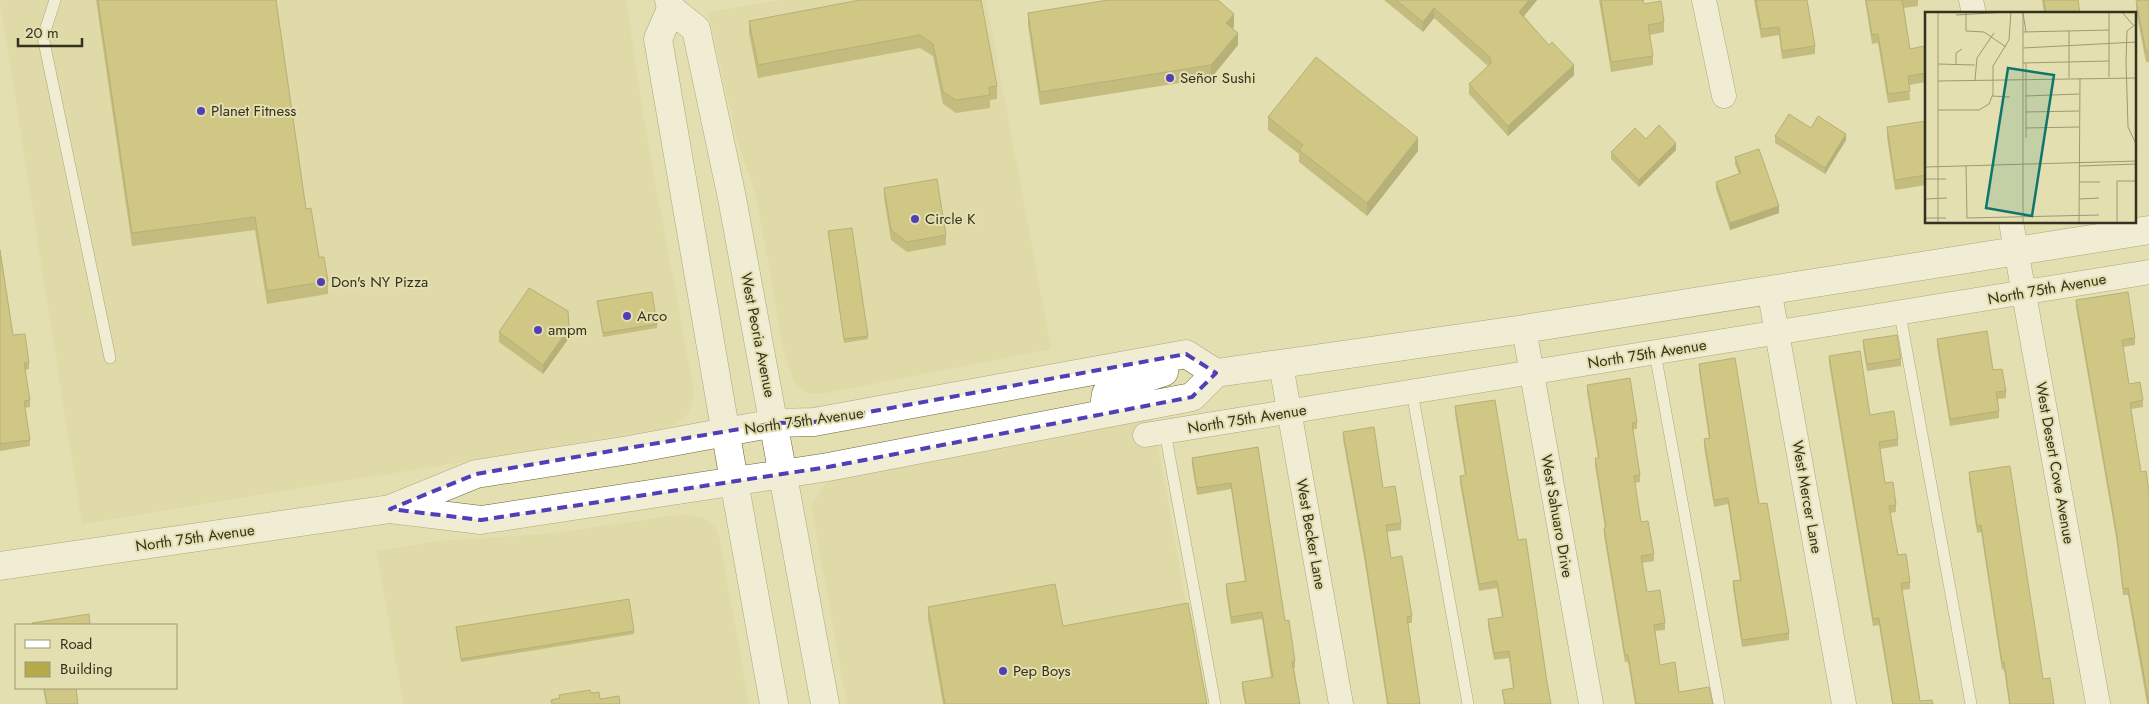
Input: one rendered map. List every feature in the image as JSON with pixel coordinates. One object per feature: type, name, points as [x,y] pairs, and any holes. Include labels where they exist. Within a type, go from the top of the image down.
[{"type":"main road","name":"West Peoria Avenue","points":[[774,704],[725,433],[658,39],[670,4],[696,29],[732,198],[775,423],[825,704]]},
{"type":"main road","points":[[1216,374],[1524,329],[2149,230]]},
{"type":"main road","name":"North 75th Avenue","points":[[0,566],[390,509],[476,474],[775,423],[814,422],[1186,354],[1216,374],[1192,397],[784,474],[481,520],[390,509]]},
{"type":"main road","points":[[1103,413],[1106,394],[1112,389],[1163,374],[1174,356]]},
{"type":"street","points":[[1704,0],[1724,96]]},
{"type":"street","name":"West Desert Cove Avenue","points":[[2011,224],[2098,704]]},
{"type":"street","name":"North 75th Avenue","points":[[1155,434],[2024,294],[2149,272]]},
{"type":"street","name":"West Mercer Lane","points":[[1769,289],[1844,704]]},
{"type":"street","name":"West Sahuaro Drive","points":[[1524,329],[1591,704]]},
{"type":"street","name":"West Becker Lane","points":[[1281,364],[1342,704]]},
{"type":"lane","points":[[55,0],[43,37],[110,358]]},
{"type":"lane","points":[[1900,314],[1971,704]]},
{"type":"lane","points":[[1655,353],[1720,704]]},
{"type":"lane","points":[[1412,392],[1468,704]]},
{"type":"lane","points":[[1155,434],[1215,704]]},
{"type":"highlighted area","points":[[1186,354],[1216,373],[1192,397],[828,467],[481,520],[390,509],[476,474],[775,423],[814,422]]},
{"type":"shaded area","points":[[0,0],[626,0],[644,121],[693,387],[694,396],[688,414],[672,426],[662,429],[82,524]]},
{"type":"shaded area","points":[[782,0],[986,0],[1051,349],[826,393],[813,394],[805,392],[794,381],[783,347],[756,194],[737,140],[708,12]]},
{"type":"shaded area","points":[[1153,419],[1188,615],[1074,704],[847,704],[813,515],[812,505],[822,487],[830,481]]},
{"type":"shaded area","points":[[685,514],[705,519],[714,526],[719,537],[749,704],[403,704],[377,551],[438,541],[547,534]]},
{"type":"building","name":"Planet Fitness","points":[[98,0],[276,0],[306,209],[311,208],[319,257],[324,257],[328,281],[267,291],[255,217],[132,233]]},
{"type":"building","points":[[860,0],[981,0],[997,86],[989,87],[990,95],[956,100],[943,92],[933,44],[920,35],[758,65],[749,21]]},
{"type":"building","points":[[1108,0],[1218,0],[1234,14],[1226,23],[1238,33],[1211,65],[1040,92],[1028,13]]},
{"type":"building","points":[[1396,0],[1529,0],[1519,12],[1549,45],[1552,42],[1574,65],[1508,126],[1469,84],[1492,62],[1489,59],[1491,58],[1434,8],[1423,22]]},
{"type":"building","points":[[1601,0],[1643,0],[1644,4],[1661,1],[1664,22],[1648,25],[1653,56],[1611,62]]},
{"type":"building","points":[[1756,0],[1807,0],[1815,46],[1782,51],[1779,27],[1761,29]]},
{"type":"building","points":[[1866,0],[1902,0],[1910,49],[1924,46],[1925,52],[1925,73],[1908,76],[1910,91],[1888,94],[1878,34],[1872,35]]},
{"type":"building","points":[[2044,0],[2078,0],[2080,12],[2046,12]]},
{"type":"building","points":[[2149,0],[2149,52],[2146,52],[2136,1]]},
{"type":"building","points":[[1316,57],[1418,138],[1367,203],[1299,150],[1303,145],[1268,117]]},
{"type":"building","points":[[1789,114],[1811,128],[1818,116],[1846,134],[1825,168],[1775,136]]},
{"type":"building","points":[[1925,121],[1925,175],[1895,180],[1887,127]]},
{"type":"building","points":[[1659,125],[1676,143],[1639,180],[1611,152],[1635,128],[1646,139]]},
{"type":"building","points":[[1759,149],[1779,206],[1730,223],[1716,182],[1741,173],[1735,157]]},
{"type":"building","name":"Circle K","points":[[937,179],[946,235],[907,242],[891,230],[884,188]]},
{"type":"building","points":[[852,228],[868,336],[844,339],[828,231]]},
{"type":"building","points":[[0,250],[13,335],[25,334],[29,363],[24,363],[30,400],[24,401],[30,440],[0,444]]},
{"type":"building","name":"ampm","points":[[529,288],[568,311],[569,328],[543,365],[499,332]]},
{"type":"building","name":"Arco","points":[[652,292],[657,324],[603,333],[597,301]]},
{"type":"building","points":[[2128,292],[2135,338],[2122,340],[2129,384],[2140,382],[2143,400],[2130,403],[2141,472],[2146,471],[2149,491],[2149,704],[2128,588],[2123,589],[2117,536],[2076,300]]},
{"type":"building","points":[[1987,331],[1993,370],[2002,369],[2006,391],[1996,392],[1999,411],[1950,419],[1937,339]]},
{"type":"building","points":[[1897,335],[1901,359],[1867,364],[1863,340]]},
{"type":"building","points":[[1860,351],[1870,415],[1894,411],[1898,439],[1879,442],[1885,483],[1893,482],[1896,505],[1889,506],[1898,555],[1906,554],[1910,582],[1901,583],[1920,701],[1932,700],[1933,704],[1893,704],[1879,618],[1873,619],[1829,356]]},
{"type":"building","points":[[1735,358],[1759,504],[1767,503],[1789,633],[1742,640],[1733,581],[1741,580],[1728,498],[1714,500],[1704,439],[1710,438],[1699,364]]},
{"type":"building","points":[[1630,378],[1637,422],[1632,423],[1640,475],[1634,476],[1641,522],[1648,521],[1654,554],[1641,556],[1647,592],[1660,590],[1665,623],[1654,625],[1660,665],[1675,662],[1679,692],[1709,687],[1713,704],[1636,704],[1628,655],[1625,655],[1604,528],[1606,527],[1595,458],[1599,458],[1587,385]]},
{"type":"building","points":[[1495,400],[1518,540],[1526,539],[1551,704],[1505,704],[1502,690],[1514,688],[1509,651],[1494,653],[1488,619],[1503,617],[1497,581],[1479,584],[1460,476],[1466,475],[1455,406]]},
{"type":"building","points":[[1374,427],[1383,488],[1395,486],[1401,523],[1386,525],[1391,558],[1402,556],[1412,616],[1407,617],[1420,704],[1388,704],[1343,432]]},
{"type":"building","points":[[1258,447],[1285,621],[1289,620],[1295,661],[1292,662],[1300,704],[1246,704],[1242,682],[1273,677],[1262,612],[1231,617],[1226,584],[1246,581],[1231,483],[1197,488],[1192,458]]},
{"type":"building","points":[[2010,466],[2043,679],[2050,678],[2054,704],[2010,704],[2004,662],[2002,663],[1981,525],[1977,526],[1969,472]]},
{"type":"building","points":[[1055,584],[1063,626],[1188,603],[1207,704],[945,704],[928,607]]},
{"type":"building","points":[[629,599],[634,631],[461,659],[456,627]]},
{"type":"building","points":[[89,614],[90,624],[32,624]]},
{"type":"building","points":[[44,689],[76,689],[78,704],[47,704]]},
{"type":"building","points":[[590,690],[591,693],[599,692],[600,699],[619,696],[620,704],[552,704],[551,700],[560,698],[559,695]]},
{"type":"place","name":"Señor Sushi","points":[[1170,78]]},
{"type":"place","name":"Planet Fitness","points":[[201,111]]},
{"type":"place","name":"Circle K","points":[[915,219]]},
{"type":"place","name":"Don's NY Pizza","points":[[321,282]]},
{"type":"place","name":"Arco","points":[[627,316]]},
{"type":"place","name":"ampm","points":[[538,330]]},
{"type":"place","name":"Pep Boys","points":[[1003,671]]}]
